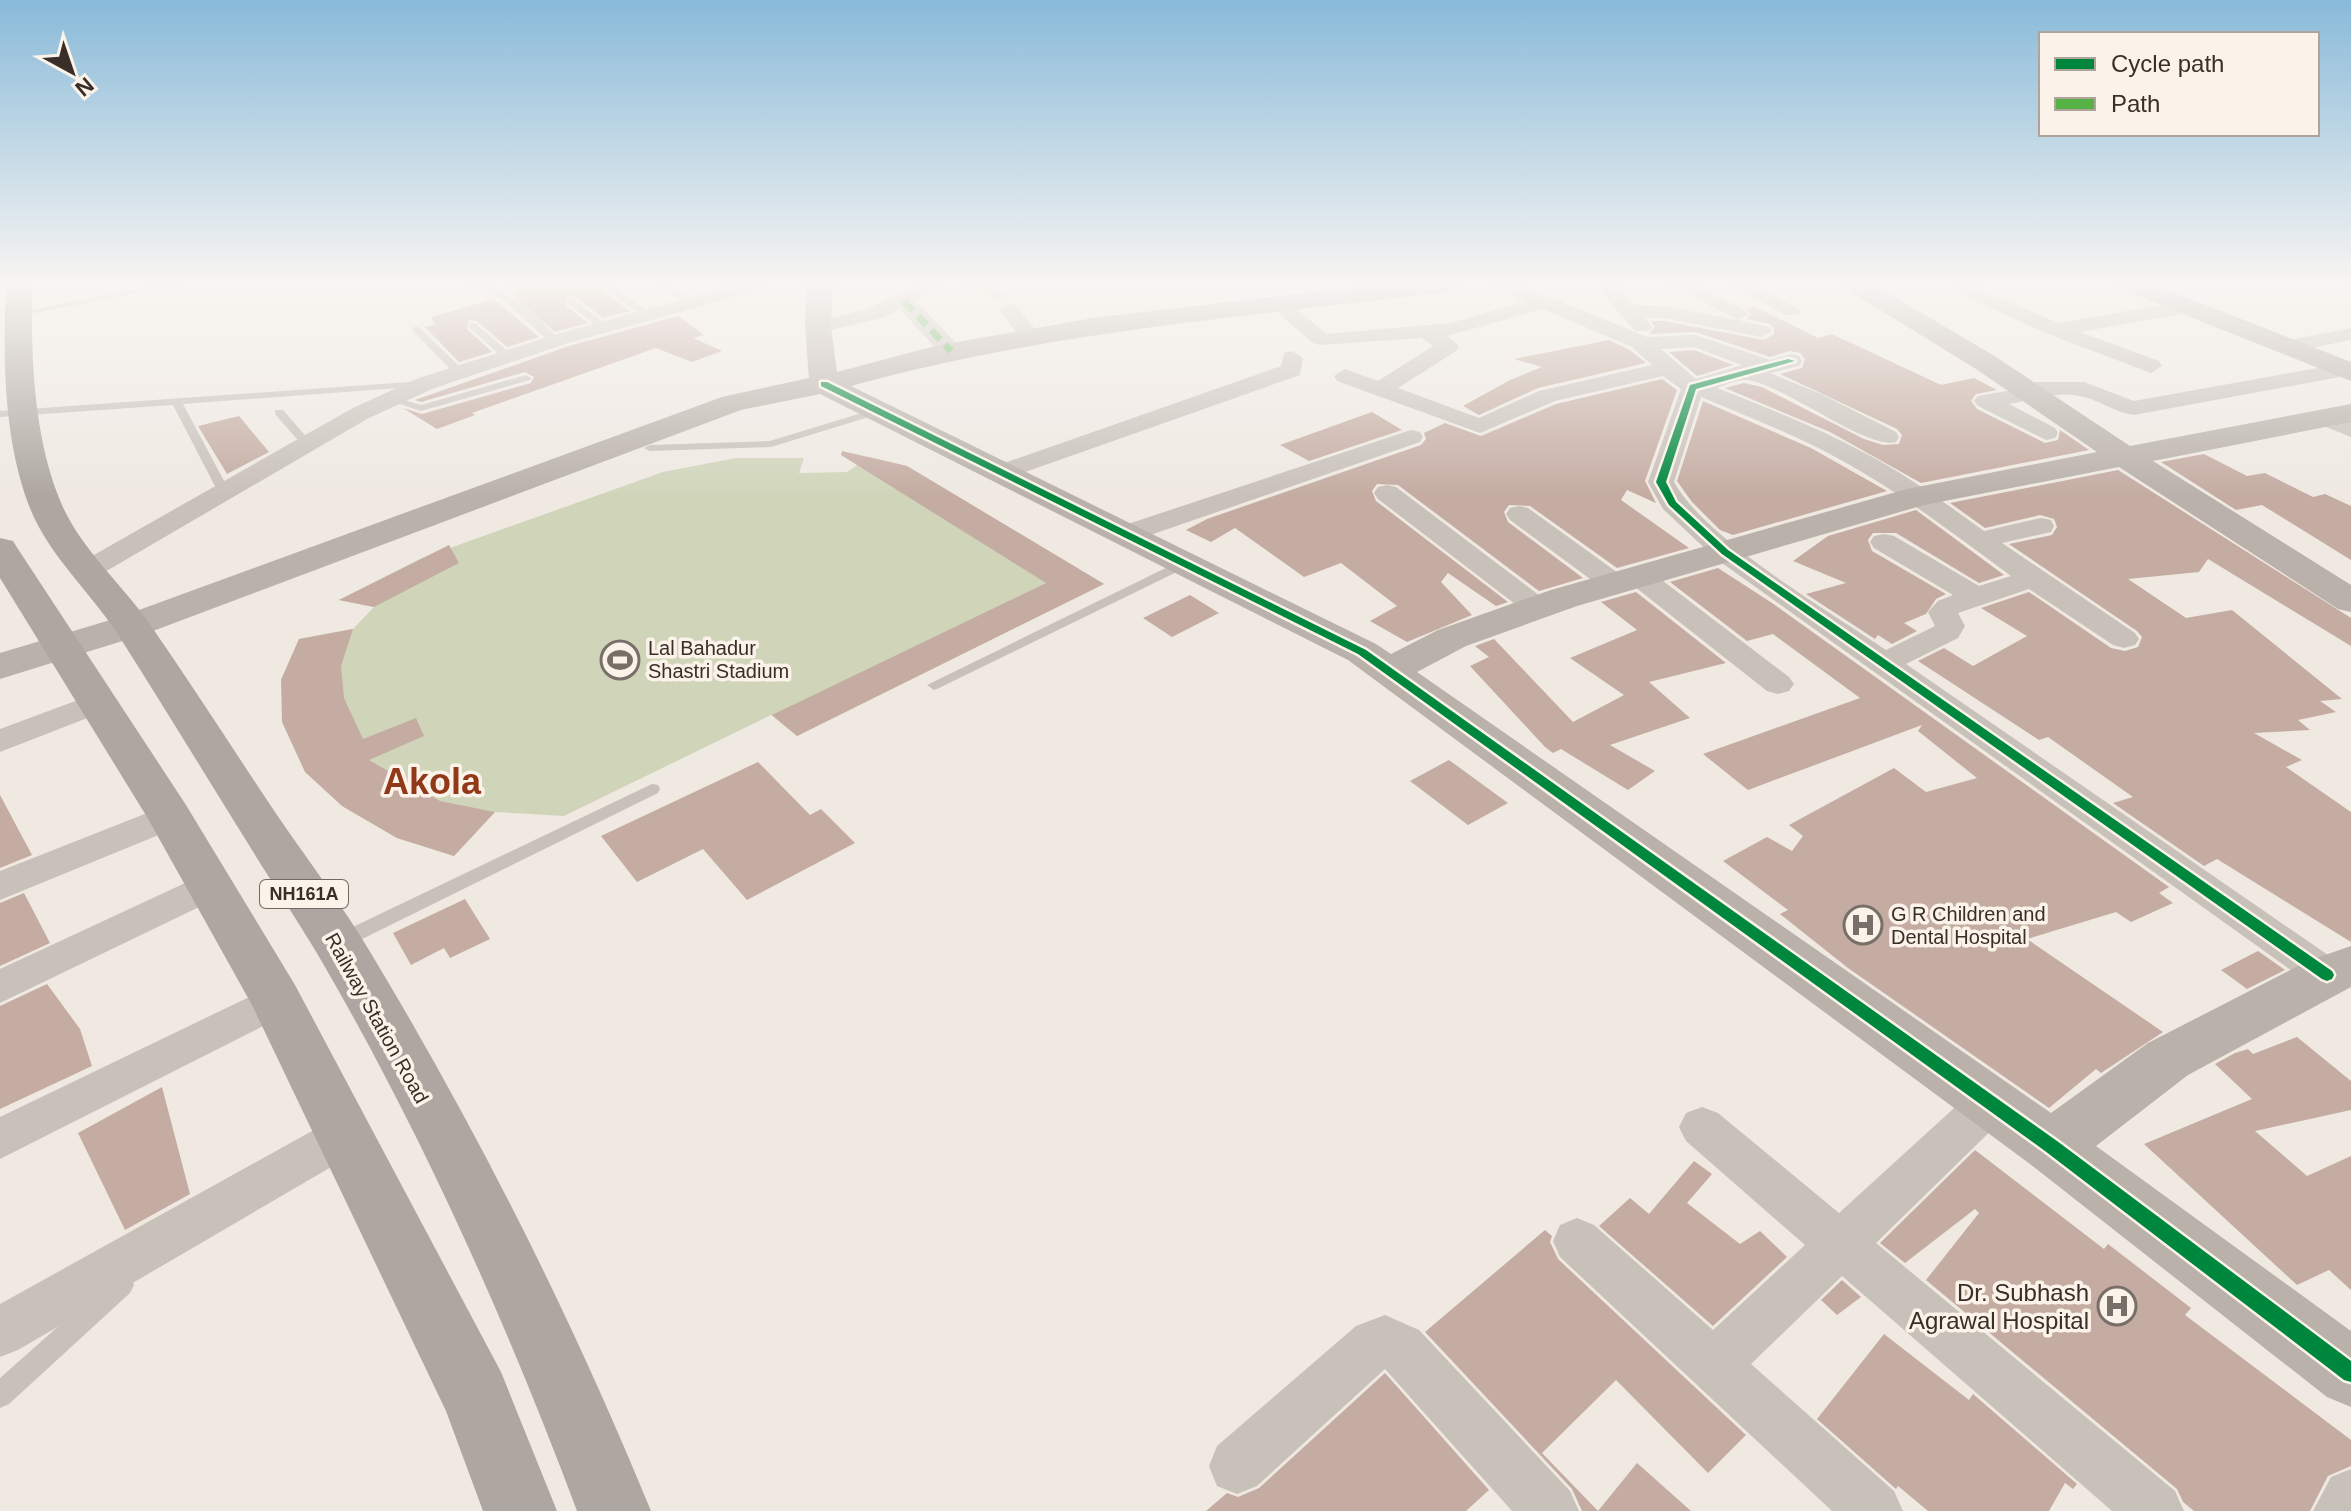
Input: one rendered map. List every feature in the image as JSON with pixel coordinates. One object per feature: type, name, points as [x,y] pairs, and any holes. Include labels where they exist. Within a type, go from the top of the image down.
[{"type":"highway","name":"Railway Station Road","points":[[16,355],[13,414],[46,506],[60,533],[137,636],[337,943],[508,1260],[587,1439],[614,1511]]},
{"type":"highway","points":[[0,549],[170,816],[276,1000],[476,1397],[520,1511]]},
{"type":"main road","points":[[2306,355],[2348,371]]},
{"type":"street","points":[[88,570],[390,399],[424,384],[512,355]]},
{"type":"street","points":[[821,355],[824,384]]},
{"type":"street","points":[[0,741],[76,669],[137,636],[286,586],[459,512],[733,403],[778,395],[937,355]]},
{"type":"street","points":[[1379,390],[1435,355]]},
{"type":"street","points":[[1653,355],[1677,378],[1693,387],[1826,442],[1919,496],[2032,578],[2124,639]]},
{"type":"street","points":[[1724,355],[1887,437]]},
{"type":"street","points":[[1968,355],[2124,458],[2351,601]]},
{"type":"street","points":[[2120,355],[2151,366]]},
{"type":"street","points":[[1002,472],[1292,370],[1292,358]]},
{"type":"street","points":[[1693,387],[1791,361]]},
{"type":"street","points":[[1345,376],[1480,426],[1547,396],[1668,368]]},
{"type":"street","points":[[2046,433],[1986,401],[2027,391],[2084,389],[2120,406],[2134,408],[2348,371]]},
{"type":"street","points":[[824,384],[1362,652],[1991,1102],[2351,1373]]},
{"type":"street","points":[[1693,387],[1661,482],[1672,503],[1725,552],[1883,663],[2339,971],[2168,1059],[2051,1146]]},
{"type":"street","points":[[459,512],[650,448],[747,412],[778,395]]},
{"type":"street","points":[[1389,671],[1452,638],[1538,608],[1919,496],[2342,420]]},
{"type":"street","points":[[1123,535],[1411,437]]},
{"type":"street","points":[[1387,493],[1538,608]]},
{"type":"street","points":[[1519,514],[1627,580],[1778,684]]},
{"type":"street","points":[[1979,540],[2041,526]]},
{"type":"street","points":[[1884,542],[1975,596]]},
{"type":"street","points":[[1883,663],[1951,629],[1945,610],[1975,596],[2032,578]]},
{"type":"street","points":[[0,667],[76,669]]},
{"type":"street","points":[[0,684],[76,669]]},
{"type":"street","points":[[0,886],[170,816]]},
{"type":"street","points":[[0,987],[211,885]]},
{"type":"street","points":[[0,1139],[276,1000]]},
{"type":"street","points":[[1713,1365],[1991,1102]]},
{"type":"street","points":[[1702,1127],[2155,1511]]},
{"type":"street","points":[[0,1332],[346,1135]]},
{"type":"street","points":[[1577,1241],[1874,1511]]},
{"type":"street","points":[[1237,1466],[1374,1344],[1384,1340],[1401,1348],[1550,1511]]},
{"type":"street","points":[[2342,1511],[2351,1497]]},
{"type":"lane","points":[[442,355],[459,372]]},
{"type":"lane","points":[[390,399],[421,408],[526,378]]},
{"type":"lane","points":[[13,414],[424,384]]},
{"type":"lane","points":[[177,403],[224,492]]},
{"type":"lane","points":[[650,448],[771,444],[878,411]]},
{"type":"lane","points":[[279,412],[307,444]]},
{"type":"lane","points":[[934,685],[1182,564]]},
{"type":"lane","points":[[337,943],[652,789]]},
{"type":"lane","points":[[0,1395],[188,1225]]},
{"type":"green space","name":"Lal Bahadur Shastri Stadium","points":[[869,457],[907,466],[1104,584],[797,736],[771,715],[564,816],[495,812],[454,856],[397,838],[342,806],[281,680],[299,639],[353,629],[374,607],[339,600],[422,558],[663,472],[736,458],[804,458],[799,473],[847,472]]},
{"type":"building","points":[[452,355],[484,355],[459,362]]},
{"type":"building","points":[[545,355],[638,355],[472,413],[475,415],[437,429],[403,408],[422,414],[531,383],[534,377],[525,372],[421,402],[415,400]]},
{"type":"building","points":[[673,355],[712,355],[692,362]]},
{"type":"building","points":[[1536,355],[1636,355],[1646,363],[1538,388],[1479,415],[1463,406],[1510,380],[1542,367],[1514,359]]},
{"type":"building","points":[[1672,355],[1706,355],[1733,365],[1697,376]]},
{"type":"building","points":[[1801,355],[1876,355],[1941,385],[1974,378],[1997,390],[1976,394],[1971,401],[1977,409],[2045,443],[2058,440],[2060,430],[2089,450],[1921,483],[1830,432],[1725,388],[1744,383],[1762,387],[1864,439],[1883,445],[1899,444],[1902,435],[1897,429],[1780,374],[1802,368],[1805,359]]},
{"type":"building","points":[[1662,379],[1677,390],[1645,481],[1656,503],[1627,490],[1621,500],[1689,548],[1617,568],[1530,506],[1509,505],[1504,512],[1508,522],[1583,578],[1539,591],[1398,485],[1377,484],[1372,491],[1376,501],[1508,602],[1496,606],[1448,573],[1441,582],[1472,615],[1407,642],[1370,621],[1397,606],[1341,563],[1304,577],[1235,528],[1211,542],[1186,530],[1207,519],[1421,445],[1426,439],[1424,433],[1445,423],[1481,436],[1556,404]]},
{"type":"building","points":[[1703,401],[1811,448],[1887,491],[1733,535],[1720,530],[1692,502],[1677,481]]},
{"type":"building","points":[[1372,412],[1402,430],[1309,461],[1280,445]]},
{"type":"building","points":[[239,416],[269,452],[227,474],[198,426]]},
{"type":"building","points":[[842,451],[907,466],[1104,584],[797,736],[772,715],[1046,583],[841,455]]},
{"type":"building","points":[[2204,454],[2247,476],[2265,473],[2313,497],[2325,494],[2351,506],[2351,560],[2262,505],[2236,510],[2161,462]]},
{"type":"building","points":[[2118,470],[2351,618],[2351,646],[2208,559],[2199,572],[2128,579],[2186,618],[2232,610],[2342,699],[2320,701],[2336,712],[2298,720],[2310,730],[2254,733],[2302,760],[2286,767],[2351,812],[2351,942],[2217,859],[2204,866],[2113,803],[2133,797],[2048,737],[2039,740],[1918,661],[1944,648],[1973,666],[2027,636],[1981,608],[2029,592],[2111,648],[2125,651],[2138,647],[2142,637],[2137,631],[2009,544],[2052,535],[2057,527],[2054,519],[2040,515],[1985,528],[1950,503]]},
{"type":"building","points":[[1916,510],[2004,575],[1979,583],[1896,533],[1873,533],[1868,540],[1872,551],[1946,594],[1936,599],[1926,614],[1904,623],[1917,631],[1892,644],[1878,635],[1875,639],[1806,594],[1846,583],[1793,561],[1828,536]]},
{"type":"building","points":[[449,545],[459,563],[374,607],[339,600]]},
{"type":"building","points":[[1718,568],[1772,603],[2169,887],[2159,893],[2173,903],[2131,922],[2116,912],[2027,939],[2163,1032],[2101,1073],[2096,1069],[2049,1108],[1848,968],[1780,914],[1788,910],[1723,861],[1767,837],[1792,851],[1803,836],[1789,825],[1894,768],[1926,792],[1977,778],[1918,731],[1922,725],[1748,790],[1703,754],[1860,698],[1773,634],[1747,641],[1670,582]]},
{"type":"building","points":[[1636,592],[1726,663],[1649,682],[1690,718],[1610,745],[1655,771],[1628,790],[1561,749],[1553,753],[1545,747],[1470,666],[1489,657],[1475,646],[1494,639],[1573,722],[1624,695],[1570,658],[1637,630],[1601,602]]},
{"type":"building","points":[[1190,595],[1219,613],[1172,637],[1143,618]]},
{"type":"building","points":[[353,629],[341,666],[344,698],[363,739],[416,718],[424,736],[369,760],[440,801],[495,812],[454,856],[397,838],[342,806],[305,772],[282,722],[281,680],[299,639]]},
{"type":"building","points":[[1449,760],[1508,803],[1468,825],[1410,781]]},
{"type":"building","points":[[758,762],[810,815],[821,809],[855,843],[747,900],[703,849],[637,882],[601,836]]},
{"type":"building","points":[[0,795],[32,855],[0,868]]},
{"type":"building","points":[[24,893],[50,943],[0,966],[0,903]]},
{"type":"building","points":[[465,899],[490,939],[450,958],[444,948],[411,965],[393,933]]},
{"type":"building","points":[[2258,951],[2285,970],[2247,989],[2221,970]]},
{"type":"building","points":[[47,984],[80,1029],[92,1066],[0,1109],[0,1006]]},
{"type":"building","points":[[2297,1037],[2351,1081],[2351,1110],[2255,1131],[2307,1176],[2351,1156],[2351,1290],[2329,1270],[2297,1285],[2144,1144],[2252,1099],[2215,1064],[2235,1053],[2248,1049],[2253,1054]]},
{"type":"building","points":[[162,1087],[190,1194],[125,1230],[78,1133]]},
{"type":"building","points":[[1975,1150],[2104,1249],[2108,1244],[2191,1308],[2185,1315],[2351,1440],[2351,1466],[2328,1476],[2310,1511],[2194,1511],[2183,1502],[2177,1489],[1926,1280],[1979,1213],[1975,1209],[1905,1263],[1880,1243]]},
{"type":"building","points":[[1694,1161],[1712,1174],[1687,1203],[1740,1244],[1760,1231],[1787,1257],[1713,1326],[1599,1226],[1630,1198],[1649,1214]]},
{"type":"building","points":[[1545,1230],[1552,1236],[1550,1242],[1558,1259],[1746,1435],[1708,1473],[1616,1380],[1542,1453],[1598,1511],[1582,1511],[1572,1489],[1425,1332]]},
{"type":"building","points":[[1842,1280],[1861,1297],[1837,1315],[1821,1300]]},
{"type":"building","points":[[1884,1334],[1969,1400],[1973,1394],[2077,1484],[2073,1489],[2065,1483],[2049,1511],[1928,1511],[1898,1486],[1896,1489],[1817,1419]]},
{"type":"building","points":[[1385,1373],[1489,1490],[1466,1511],[1206,1511],[1227,1493],[1238,1497],[1259,1488]]},
{"type":"building","points":[[1637,1463],[1691,1511],[1598,1511]]},
{"type":"cycle path","points":[[1791,361],[1693,387],[1661,482],[1672,503],[1725,552],[2327,975]]},
{"type":"cycle path","points":[[824,384],[1362,652],[2051,1146],[2351,1373]]},
{"type":"place","name":"Lal Bahadur Shastri Stadium","points":[[620,660]]},
{"type":"place","name":"G R Children and Dental Hospital","points":[[1863,925]]},
{"type":"place","name":"Dr. Subhash Agrawal Hospital","points":[[2117,1306]]},
{"type":"district","name":"Akola","points":[[432,781]]}]
